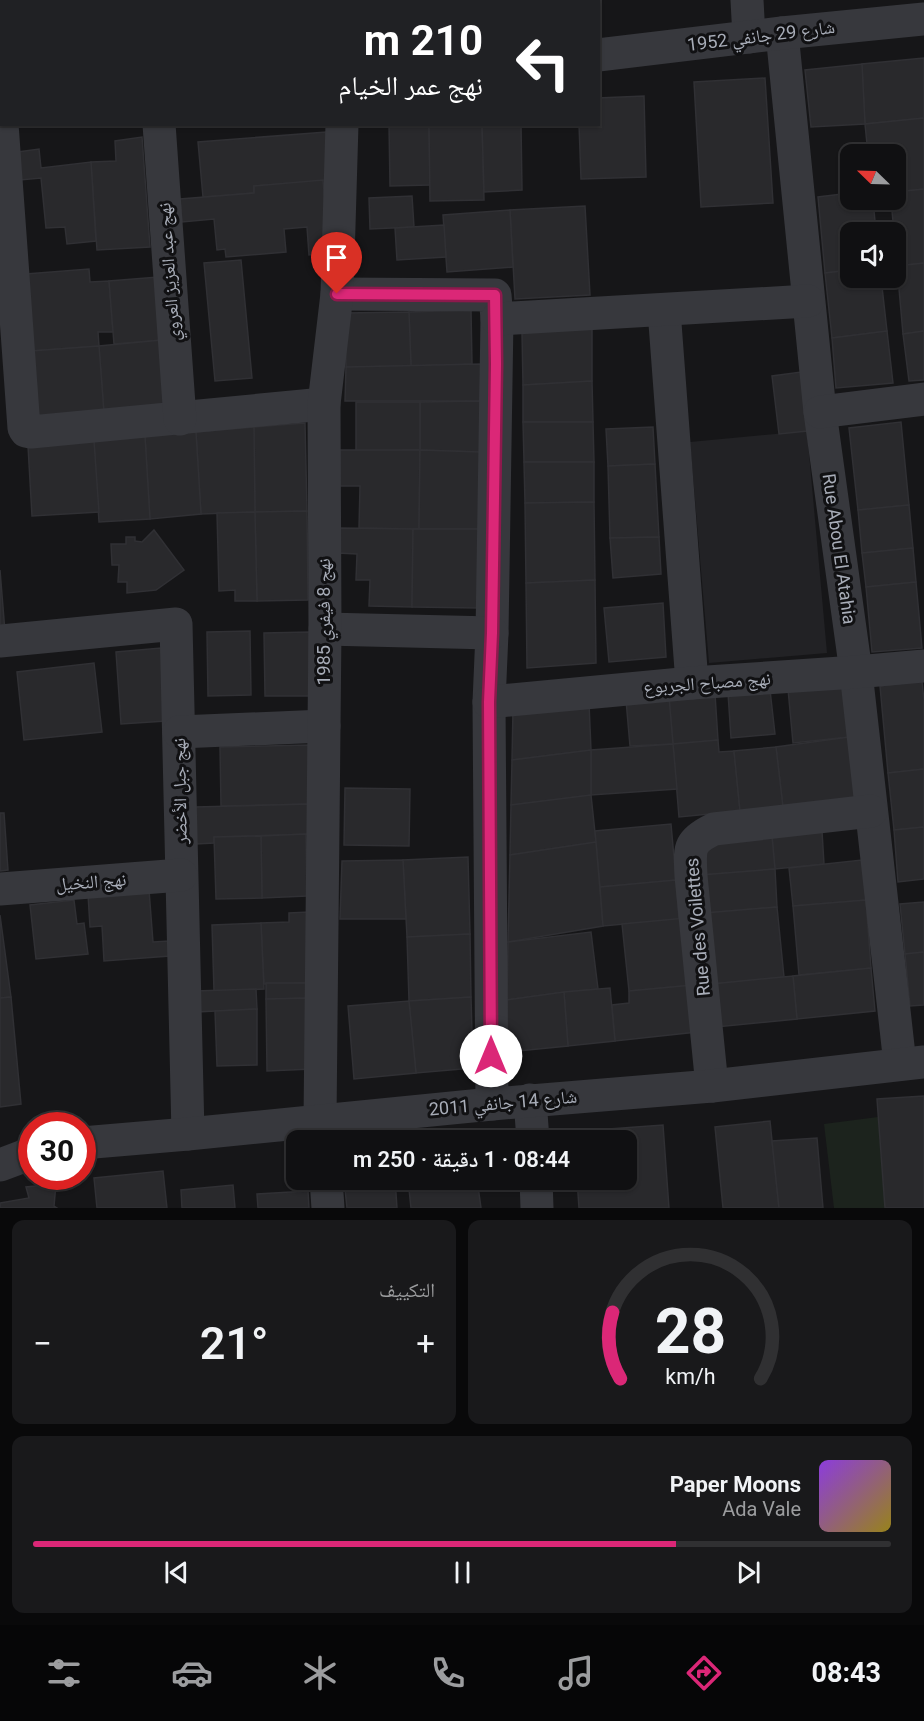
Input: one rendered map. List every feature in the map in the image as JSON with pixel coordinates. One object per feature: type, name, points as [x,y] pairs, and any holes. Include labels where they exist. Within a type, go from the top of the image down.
[{"type":"street","points":[[747,0],[749,37]]},
{"type":"street","name":"شارع 29 جانفي 1952","points":[[600,56],[782,33],[924,19]]},
{"type":"street","name":"Rue Abou El Atahia","points":[[782,33],[820,412],[856,672],[871,811],[912,1063]]},
{"type":"street","points":[[2,126],[26,431],[180,419],[324,404]]},
{"type":"street","name":"نهج عبد العزيز العروي","points":[[159,126],[180,419]]},
{"type":"street","name":"نهج 8 فيفري 1985","points":[[321,1130],[325,629],[324,404],[337,294],[342,126]]},
{"type":"street","points":[[337,294],[495,295],[497,319],[489,702],[492,1104]]},
{"type":"street","points":[[497,319],[808,301]]},
{"type":"street","points":[[664,310],[692,683]]},
{"type":"street","points":[[820,412],[924,399]]},
{"type":"street","name":"نهج جبل الأخضر","points":[[0,641],[176,624],[188,1134]]},
{"type":"street","points":[[325,629],[492,633]]},
{"type":"street","name":"نهج مصباح الجربوع","points":[[489,702],[692,683],[924,666]]},
{"type":"street","points":[[179,732],[324,726]]},
{"type":"street","name":"Rue des Voilettes","points":[[712,1086],[691,876],[690,858],[694,841],[714,829],[871,811]]},
{"type":"street","name":"نهج النخيل","points":[[0,889],[182,875]]},
{"type":"street","name":"شارع 14 جانفي 2011","points":[[321,1130],[492,1104],[712,1086],[912,1063]]},
{"type":"street","points":[[531,1100],[532,1130]]},
{"type":"street","name":"شارع 14 جانفي 2011","points":[[96,1142],[188,1134],[286,1131]]},
{"type":"street","points":[[0,1138],[18,1141]]},
{"type":"street","points":[[0,1165],[18,1158]]},
{"type":"street","points":[[327,1190],[328,1208]]},
{"type":"street","points":[[536,1190],[537,1208]]},
{"type":"shaded area","points":[[807,431],[827,653],[709,663],[690,442]]},
{"type":"shaded area","points":[[878,1117],[885,1208],[834,1208],[824,1124]]},
{"type":"building","points":[[924,58],[924,118],[865,124],[862,64]]},
{"type":"building","points":[[862,64],[865,124],[811,127],[805,70]]},
{"type":"building","points":[[765,78],[773,203],[701,207],[694,82]]},
{"type":"building","points":[[644,96],[646,177],[581,179],[579,126],[600,126],[600,98]]},
{"type":"building","points":[[924,118],[924,189],[906,191],[906,144],[867,144],[865,124]]},
{"type":"building","points":[[389,126],[429,126],[430,185],[390,186]]},
{"type":"building","points":[[429,126],[482,126],[484,200],[430,201]]},
{"type":"building","points":[[482,126],[521,126],[522,190],[484,192]]},
{"type":"building","points":[[326,132],[330,180],[254,186],[254,193],[203,197],[198,142]]},
{"type":"building","points":[[142,137],[150,247],[97,250],[91,162],[116,161],[115,141]]},
{"type":"building","points":[[39,149],[41,168],[91,162],[96,241],[67,244],[65,227],[46,228],[41,178],[20,180],[18,152]]},
{"type":"building","points":[[323,180],[329,253],[309,255],[307,227],[284,229],[286,252],[226,257],[225,249],[217,250],[214,219],[182,222],[180,199],[254,193],[254,186]]},
{"type":"building","points":[[924,189],[924,263],[906,265],[906,222],[893,222],[892,210],[906,210],[906,191]]},
{"type":"building","points":[[840,194],[840,210],[874,210],[875,222],[840,222],[840,271],[825,273],[818,197]]},
{"type":"building","points":[[412,196],[414,227],[370,229],[369,198]]},
{"type":"building","points":[[585,206],[590,295],[515,299],[510,210]]},
{"type":"building","points":[[510,210],[513,267],[447,272],[443,215]]},
{"type":"building","points":[[444,225],[446,257],[397,260],[395,228]]},
{"type":"building","points":[[241,260],[252,378],[215,381],[204,263]]},
{"type":"building","points":[[924,263],[924,331],[903,334],[899,288],[906,288],[906,265]]},
{"type":"building","points":[[89,269],[90,282],[109,281],[113,332],[98,332],[99,346],[31,351],[26,274]]},
{"type":"building","points":[[840,271],[840,288],[882,288],[887,331],[832,338],[825,273]]},
{"type":"building","points":[[158,277],[162,340],[114,344],[109,281]]},
{"type":"building","points":[[471,310],[472,364],[411,366],[409,312]]},
{"type":"building","points":[[409,312],[411,366],[346,367],[345,313]]},
{"type":"building","points":[[592,328],[592,381],[523,385],[522,333]]},
{"type":"building","points":[[887,331],[893,383],[836,388],[832,338]]},
{"type":"building","points":[[924,331],[924,380],[909,381],[903,334]]},
{"type":"building","points":[[162,340],[168,407],[104,413],[99,346]]},
{"type":"building","points":[[99,346],[104,413],[35,418],[31,351]]},
{"type":"building","points":[[481,364],[480,401],[345,401],[346,367]]},
{"type":"building","points":[[801,372],[807,431],[779,434],[772,376]]},
{"type":"building","points":[[592,381],[593,422],[523,422],[523,385]]},
{"type":"building","points":[[480,401],[480,452],[420,450],[420,402]]},
{"type":"building","points":[[356,402],[420,402],[420,450],[356,451]]},
{"type":"building","points":[[523,422],[593,422],[594,462],[524,462]]},
{"type":"building","points":[[901,422],[909,505],[858,510],[849,428]]},
{"type":"building","points":[[305,423],[307,511],[255,512],[254,427]]},
{"type":"building","points":[[254,427],[255,512],[201,514],[196,432]]},
{"type":"building","points":[[653,427],[655,464],[608,466],[606,429]]},
{"type":"building","points":[[196,432],[201,514],[150,519],[145,436]]},
{"type":"building","points":[[145,436],[150,519],[99,522],[94,441]]},
{"type":"building","points":[[94,441],[99,512],[32,516],[28,446]]},
{"type":"building","points":[[340,450],[420,450],[419,529],[359,528],[360,486],[340,486]]},
{"type":"building","points":[[420,450],[480,452],[479,529],[419,529]]},
{"type":"building","points":[[524,462],[594,462],[594,502],[525,503]]},
{"type":"building","points":[[655,464],[659,537],[610,538],[608,466]]},
{"type":"building","points":[[594,502],[595,580],[526,583],[525,503]]},
{"type":"building","points":[[909,505],[913,548],[862,553],[858,510]]},
{"type":"building","points":[[307,511],[308,600],[257,601],[255,512]]},
{"type":"building","points":[[255,512],[257,601],[235,601],[235,590],[219,591],[217,513]]},
{"type":"building","points":[[339,528],[413,529],[412,607],[369,606],[370,580],[356,580],[357,554],[338,553]]},
{"type":"building","points":[[413,529],[479,529],[478,608],[412,607]]},
{"type":"building","points":[[154,530],[184,570],[156,590],[127,593],[127,582],[118,582],[119,565],[112,565],[111,544],[126,544],[126,537],[135,537],[135,541],[142,542]]},
{"type":"building","points":[[659,537],[661,574],[613,578],[610,538]]},
{"type":"building","points":[[913,548],[916,582],[866,587],[862,553]]},
{"type":"building","points":[[0,570],[5,632],[0,632]]},
{"type":"building","points":[[595,580],[596,663],[527,668],[526,583]]},
{"type":"building","points":[[916,582],[922,648],[872,652],[866,587]]},
{"type":"building","points":[[663,603],[666,657],[609,662],[604,608]]},
{"type":"building","points":[[250,631],[251,695],[208,696],[207,632]]},
{"type":"building","points":[[309,632],[309,696],[265,696],[264,633]]},
{"type":"building","points":[[161,648],[166,721],[121,724],[116,652]]},
{"type":"building","points":[[94,663],[102,732],[24,740],[17,672]]},
{"type":"building","points":[[922,681],[924,769],[888,773],[880,686]]},
{"type":"building","points":[[844,684],[849,737],[793,743],[788,689]]},
{"type":"building","points":[[770,690],[775,734],[731,738],[728,693]]},
{"type":"building","points":[[715,694],[718,740],[673,744],[669,697]]},
{"type":"building","points":[[669,697],[673,744],[630,746],[626,700]]},
{"type":"building","points":[[589,703],[591,750],[512,760],[513,709]]},
{"type":"building","points":[[849,737],[855,800],[783,807],[776,747]]},
{"type":"building","points":[[718,740],[719,752],[734,751],[740,811],[679,817],[673,744]]},
{"type":"building","points":[[673,744],[677,789],[591,795],[591,750]]},
{"type":"building","points":[[309,745],[310,804],[221,806],[220,747]]},
{"type":"building","points":[[776,747],[783,807],[740,811],[734,751]]},
{"type":"building","points":[[591,750],[591,795],[511,805],[512,760]]},
{"type":"building","points":[[924,769],[924,827],[894,830],[888,773]]},
{"type":"building","points":[[345,788],[410,789],[409,846],[344,845]]},
{"type":"building","points":[[591,795],[596,842],[510,855],[511,805]]},
{"type":"building","points":[[310,804],[311,834],[214,837],[214,843],[196,844],[195,807]]},
{"type":"building","points":[[0,813],[4,813],[8,870],[0,871]]},
{"type":"building","points":[[671,824],[676,880],[600,887],[595,831]]},
{"type":"building","points":[[924,827],[924,879],[898,882],[894,830]]},
{"type":"building","points":[[822,831],[824,864],[775,869],[772,836]]},
{"type":"building","points":[[306,834],[307,896],[262,898],[261,836]]},
{"type":"building","points":[[261,836],[262,898],[216,899],[214,837]]},
{"type":"building","points":[[772,836],[775,869],[701,875],[698,843]]},
{"type":"building","points":[[596,842],[603,926],[508,942],[510,855]]},
{"type":"building","points":[[468,857],[470,934],[407,937],[403,860]]},
{"type":"building","points":[[403,860],[406,919],[340,919],[342,861]]},
{"type":"building","points":[[862,860],[866,900],[793,906],[789,868]]},
{"type":"building","points":[[775,869],[777,907],[705,913],[701,875]]},
{"type":"building","points":[[676,880],[679,919],[603,926],[600,887]]},
{"type":"building","points":[[149,890],[153,942],[169,941],[170,956],[104,961],[102,926],[90,927],[88,894]]},
{"type":"building","points":[[74,900],[77,924],[84,923],[88,954],[36,959],[30,905]]},
{"type":"building","points":[[866,900],[871,968],[799,975],[793,906]]},
{"type":"building","points":[[924,902],[924,952],[905,954],[900,904]]},
{"type":"building","points":[[777,907],[784,977],[712,984],[705,913]]},
{"type":"building","points":[[309,912],[310,983],[264,984],[261,923],[289,922],[289,913]]},
{"type":"building","points":[[0,915],[11,997],[0,998]]},
{"type":"building","points":[[686,918],[693,985],[629,991],[622,924]]},
{"type":"building","points":[[261,923],[264,989],[214,991],[212,925]]},
{"type":"building","points":[[591,932],[598,989],[507,1000],[508,942]]},
{"type":"building","points":[[470,934],[471,997],[409,1001],[407,937]]},
{"type":"building","points":[[924,952],[924,1005],[910,1006],[905,954]]},
{"type":"building","points":[[871,968],[875,1011],[797,1019],[793,976]]},
{"type":"building","points":[[793,976],[797,1019],[716,1027],[712,984]]},
{"type":"building","points":[[266,983],[310,983],[310,998],[266,999]]},
{"type":"building","points":[[693,985],[697,1032],[615,1041],[612,1005],[629,1003],[629,991]]},
{"type":"building","points":[[610,988],[615,1041],[568,1046],[564,992]]},
{"type":"building","points":[[256,989],[257,1009],[197,1012],[196,991]]},
{"type":"building","points":[[564,992],[568,1046],[518,1051],[506,1037],[507,1000]]},
{"type":"building","points":[[11,997],[21,1104],[0,1107],[0,998]]},
{"type":"building","points":[[471,997],[473,1068],[416,1073],[409,1001]]},
{"type":"building","points":[[310,998],[312,1069],[267,1071],[266,999]]},
{"type":"building","points":[[409,1001],[416,1073],[354,1079],[348,1006]]},
{"type":"building","points":[[257,1009],[257,1065],[217,1066],[215,1011]]},
{"type":"building","points":[[924,1096],[924,1208],[885,1208],[877,1099]]},
{"type":"building","points":[[770,1121],[779,1208],[723,1208],[715,1127]]},
{"type":"building","points":[[663,1125],[669,1208],[579,1208],[578,1190],[637,1190],[637,1130],[609,1129]]},
{"type":"building","points":[[817,1138],[823,1208],[779,1208],[772,1141]]},
{"type":"building","points":[[163,1171],[167,1208],[97,1208],[96,1178]]},
{"type":"building","points":[[233,1185],[235,1208],[182,1208],[181,1190]]},
{"type":"building","points":[[27,1190],[55,1190],[54,1206],[57,1208],[0,1208],[0,1203],[29,1198]]},
{"type":"building","points":[[345,1190],[396,1190],[397,1208],[347,1208]]},
{"type":"building","points":[[409,1190],[479,1190],[481,1208],[411,1208]]},
{"type":"building","points":[[308,1191],[309,1208],[258,1208],[257,1194]]},
{"type":"route","points":[[337,294],[495,295],[497,319],[489,702],[491,1056]]}]
